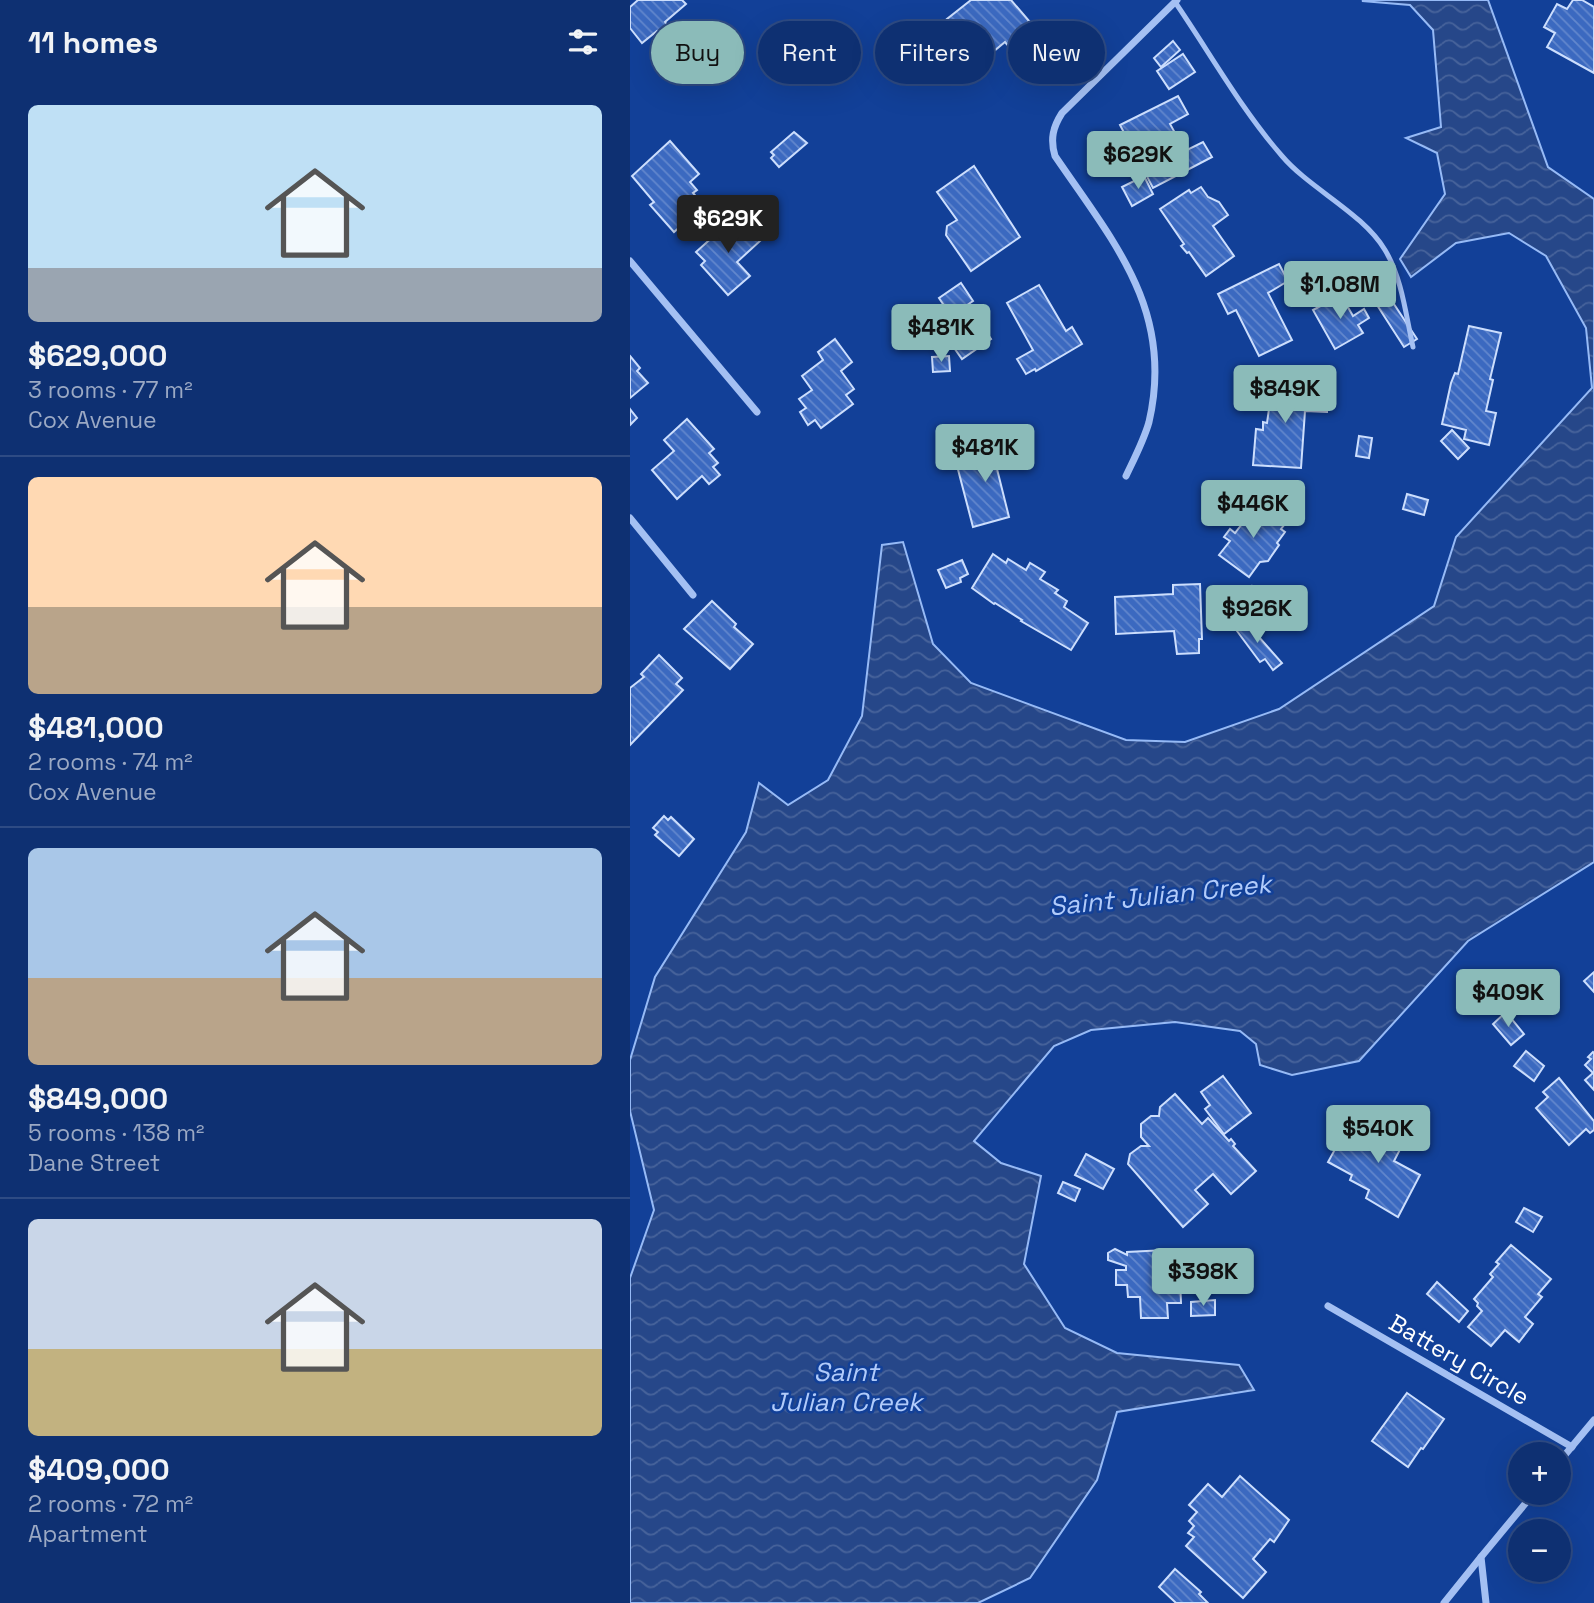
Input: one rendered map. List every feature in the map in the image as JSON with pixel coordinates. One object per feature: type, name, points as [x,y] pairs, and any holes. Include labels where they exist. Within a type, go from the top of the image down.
[{"type":"street","points":[[1126,476],[1148,424],[1155,388],[1153,335],[1133,276],[1115,243],[1055,156],[1052,144],[1054,126],[1062,113],[1176,1]]},
{"type":"street","points":[[630,261],[757,412]]},
{"type":"street","points":[[630,518],[693,594]]},
{"type":"street","name":"Battery Circle","points":[[1328,1306],[1572,1447]]},
{"type":"street","points":[[1572,1447],[1594,1420]]},
{"type":"street","points":[[1444,1603],[1524,1505]]},
{"type":"street","points":[[1481,1557],[1486,1603]]},
{"type":"lane","points":[[1176,1],[1247,110],[1283,158],[1362,224],[1384,248],[1395,271],[1413,347]]},
{"type":"water","name":"Saint Julian Creek","points":[[1488,0],[1548,167],[1594,199],[1594,862],[1468,941],[1359,1061],[1292,1075],[1260,1065],[1256,1044],[1240,1031],[1175,1022],[1091,1030],[1054,1046],[974,1141],[1001,1163],[1041,1176],[1024,1264],[1065,1328],[1117,1353],[1239,1365],[1254,1390],[1117,1412],[1097,1480],[1030,1578],[978,1603],[630,1603],[630,1278],[654,1210],[630,1111],[630,1060],[655,977],[746,832],[759,783],[788,805],[828,780],[862,716],[882,545],[903,542],[933,644],[971,683],[1126,740],[1185,742],[1279,709],[1434,606],[1456,537],[1592,388],[1586,328],[1546,256],[1509,233],[1456,243],[1411,277],[1400,259],[1445,194],[1437,153],[1406,138],[1441,127],[1433,30],[1410,5],[1362,1]]},
{"type":"building","points":[[638,0],[682,0],[686,4],[666,21],[651,21],[651,36],[642,43],[630,28],[630,7]]},
{"type":"building","points":[[971,0],[1011,0],[1029,21],[1008,21],[1008,46],[1005,42],[994,51],[994,21],[947,19]]},
{"type":"building","points":[[1573,0],[1582,0],[1594,7],[1594,73],[1547,47],[1555,33],[1544,27],[1557,4],[1567,9]]},
{"type":"building","points":[[1173,41],[1180,50],[1161,67],[1154,58]]},
{"type":"building","points":[[1183,54],[1195,72],[1169,89],[1157,71]]},
{"type":"building","points":[[1178,96],[1188,114],[1170,124],[1185,151],[1203,142],[1212,157],[1153,188],[1120,125]]},
{"type":"building","points":[[794,132],[807,143],[779,167],[771,158],[774,155],[771,152]]},
{"type":"building","points":[[670,141],[699,174],[690,182],[697,190],[693,193],[704,206],[674,232],[650,205],[654,202],[632,176]]},
{"type":"building","points":[[974,166],[1020,237],[971,271],[946,235],[947,226],[957,220],[937,192]]},
{"type":"building","points":[[1144,176],[1153,194],[1132,206],[1122,187]]},
{"type":"building","points":[[1201,187],[1208,197],[1219,202],[1228,215],[1213,226],[1234,256],[1206,276],[1189,252],[1181,246],[1184,244],[1160,209],[1189,190],[1191,193]]},
{"type":"building","points":[[736,216],[760,241],[737,262],[750,276],[728,295],[701,265],[705,261],[696,252]]},
{"type":"building","points":[[1279,264],[1288,281],[1268,293],[1292,340],[1259,356],[1236,310],[1228,314],[1218,294]]},
{"type":"building","points":[[961,283],[973,301],[951,316],[939,298]]},
{"type":"building","points":[[1380,283],[1417,339],[1404,347],[1368,291]]},
{"type":"building","points":[[1039,285],[1066,331],[1072,327],[1082,344],[1026,374],[1017,359],[1033,350],[1007,303]]},
{"type":"building","points":[[1341,295],[1353,316],[1364,309],[1369,318],[1358,325],[1363,333],[1335,349],[1313,310]]},
{"type":"building","points":[[975,315],[991,339],[962,359],[945,335]]},
{"type":"building","points":[[1469,326],[1501,333],[1490,379],[1493,380],[1486,411],[1496,413],[1489,445],[1464,439],[1466,430],[1442,424],[1451,383],[1455,373],[1458,374]]},
{"type":"building","points":[[835,339],[852,362],[841,371],[854,389],[846,395],[853,404],[821,428],[815,420],[808,425],[800,412],[806,408],[799,399],[812,390],[802,376],[823,360],[818,352]]},
{"type":"building","points":[[630,356],[640,368],[637,371],[648,383],[630,398]]},
{"type":"building","points":[[949,356],[950,371],[933,372],[932,357]]},
{"type":"building","points":[[1262,386],[1328,392],[1327,412],[1305,411],[1301,468],[1253,465],[1256,429],[1263,430],[1263,422],[1267,423],[1269,409],[1260,408]]},
{"type":"building","points":[[630,409],[637,418],[630,425]]},
{"type":"building","points":[[687,419],[714,449],[709,453],[718,463],[713,467],[720,475],[709,484],[702,476],[677,499],[652,470],[674,451],[664,440]]},
{"type":"building","points":[[1452,430],[1469,448],[1458,459],[1441,441]]},
{"type":"building","points":[[1359,436],[1372,438],[1369,458],[1356,456]]},
{"type":"building","points":[[1008,444],[1013,464],[997,469],[1009,517],[973,527],[955,458]]},
{"type":"building","points":[[1407,494],[1428,500],[1424,515],[1403,509]]},
{"type":"building","points":[[1252,501],[1285,524],[1281,529],[1285,532],[1268,561],[1260,562],[1249,577],[1219,555],[1230,541],[1224,537],[1230,529],[1235,533],[1245,520],[1241,517]]},
{"type":"building","points":[[993,554],[1006,563],[1008,559],[1026,570],[1030,563],[1045,572],[1040,579],[1058,590],[1055,593],[1067,601],[1064,607],[1088,623],[1071,650],[972,588]]},
{"type":"building","points":[[962,560],[968,574],[960,578],[961,582],[946,588],[938,570]]},
{"type":"building","points":[[1200,584],[1202,639],[1199,639],[1199,653],[1177,654],[1174,631],[1116,634],[1115,597],[1173,594],[1173,585]]},
{"type":"building","points":[[1252,586],[1266,599],[1257,609],[1243,596]]},
{"type":"building","points":[[712,601],[753,644],[730,669],[684,629]]},
{"type":"building","points":[[1243,619],[1282,663],[1273,670],[1265,659],[1260,662],[1234,627]]},
{"type":"building","points":[[659,655],[682,678],[676,684],[683,690],[630,745],[630,688],[644,677],[641,674]]},
{"type":"building","points":[[664,816],[668,820],[671,817],[694,839],[679,856],[655,835],[658,832],[653,828]]},
{"type":"building","points":[[1594,972],[1594,992],[1584,981]]},
{"type":"building","points":[[1506,1012],[1524,1034],[1511,1045],[1493,1024]]},
{"type":"building","points":[[1526,1051],[1544,1066],[1534,1081],[1514,1066]]},
{"type":"building","points":[[1593,1052],[1594,1090],[1585,1080],[1593,1073],[1585,1065]]},
{"type":"building","points":[[1223,1076],[1251,1113],[1224,1134],[1205,1109],[1210,1105],[1201,1092]]},
{"type":"building","points":[[1559,1078],[1594,1121],[1594,1130],[1590,1133],[1586,1129],[1569,1145],[1536,1108],[1548,1097],[1543,1092]]},
{"type":"building","points":[[1175,1094],[1202,1124],[1208,1118],[1229,1141],[1231,1139],[1235,1144],[1233,1146],[1256,1171],[1231,1194],[1213,1174],[1195,1190],[1208,1204],[1183,1227],[1128,1164],[1130,1154],[1141,1146],[1149,1146],[1141,1137],[1141,1124],[1151,1116],[1159,1116],[1160,1107]]},
{"type":"building","points":[[1371,1114],[1408,1134],[1394,1161],[1420,1175],[1398,1217],[1366,1198],[1369,1190],[1350,1180],[1352,1175],[1328,1162],[1339,1142],[1350,1148],[1361,1126],[1364,1128]]},
{"type":"building","points":[[1086,1154],[1114,1169],[1103,1189],[1075,1175]]},
{"type":"building","points":[[1063,1182],[1080,1189],[1075,1201],[1058,1193]]},
{"type":"building","points":[[1524,1208],[1542,1217],[1533,1232],[1516,1222]]},
{"type":"building","points":[[1511,1245],[1551,1279],[1538,1294],[1542,1297],[1525,1317],[1533,1324],[1519,1342],[1505,1330],[1491,1346],[1468,1327],[1482,1311],[1474,1299],[1493,1277],[1490,1274],[1499,1264],[1496,1262]]},
{"type":"building","points":[[1115,1249],[1127,1255],[1127,1252],[1166,1250],[1167,1278],[1180,1278],[1181,1303],[1167,1303],[1168,1318],[1141,1318],[1140,1297],[1128,1297],[1127,1285],[1116,1285],[1116,1270],[1126,1270],[1126,1266],[1108,1260],[1108,1253]]},
{"type":"building","points":[[1437,1282],[1468,1311],[1459,1322],[1427,1294]]},
{"type":"building","points":[[1215,1300],[1215,1315],[1191,1316],[1191,1302]]},
{"type":"building","points":[[1407,1393],[1444,1419],[1408,1467],[1372,1441]]},
{"type":"building","points":[[1240,1476],[1289,1520],[1274,1542],[1270,1539],[1253,1559],[1266,1572],[1243,1598],[1186,1546],[1194,1537],[1188,1533],[1194,1526],[1189,1521],[1197,1512],[1189,1505],[1208,1484],[1222,1497]]},
{"type":"building","points":[[1175,1569],[1201,1592],[1199,1594],[1208,1603],[1176,1603],[1159,1587]]}]
